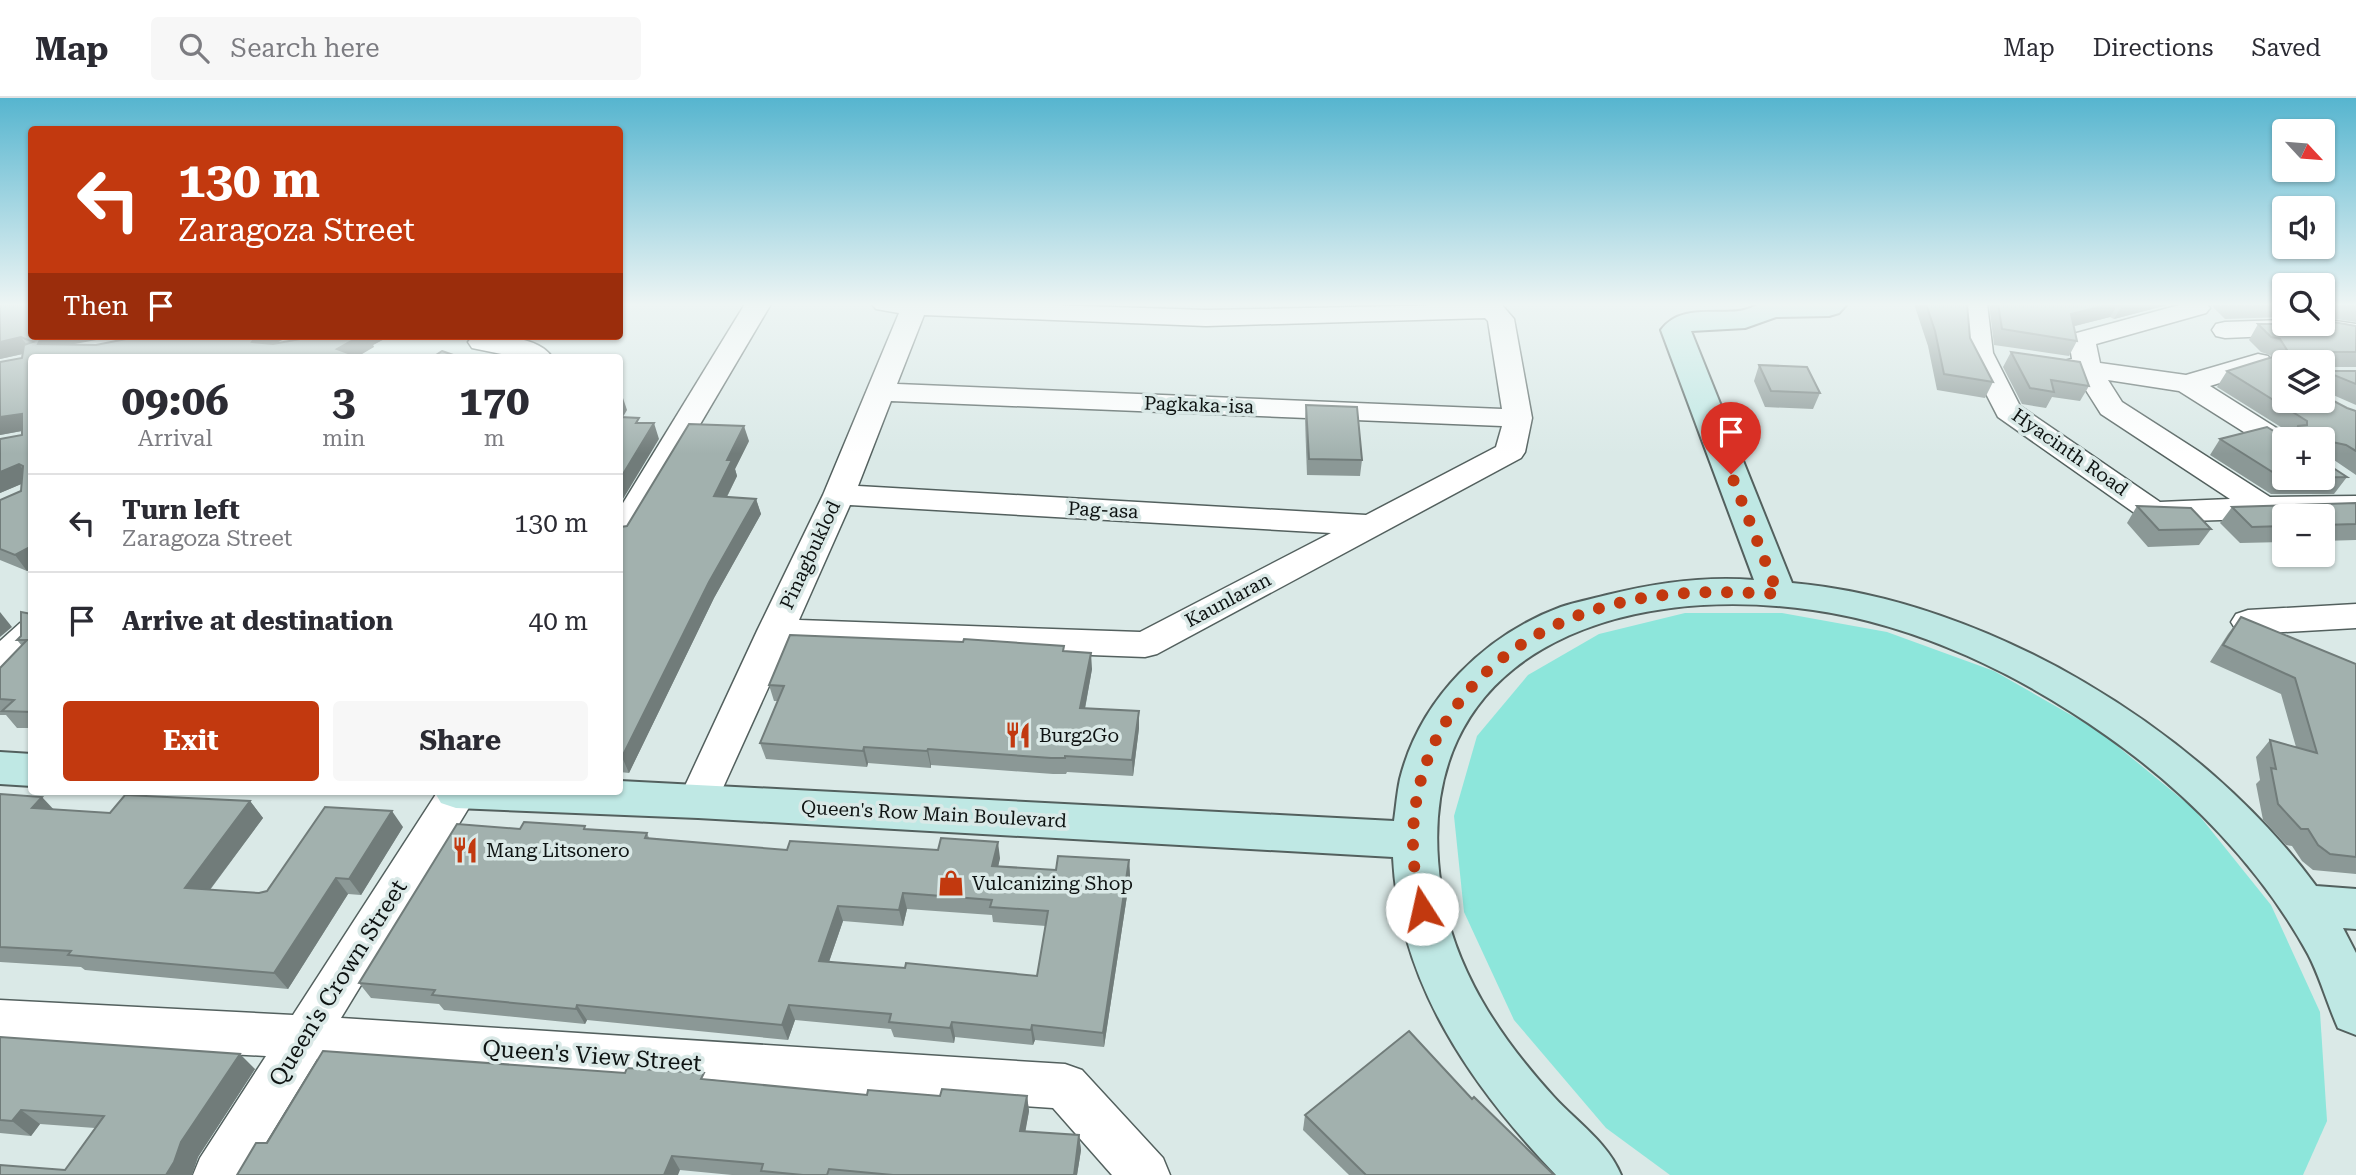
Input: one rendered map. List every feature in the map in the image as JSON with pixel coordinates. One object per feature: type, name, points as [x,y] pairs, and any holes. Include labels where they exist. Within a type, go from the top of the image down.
[{"type":"street","points":[[623,528],[728,354]]},
{"type":"street","name":"Pinagbuklod","points":[[698,801],[774,631],[839,495],[880,392],[889,354]]},
{"type":"street","name":"Kaunlaran","points":[[774,631],[1145,645],[1367,525],[1510,452],[1518,418],[1507,354]]},
{"type":"street","points":[[1685,354],[1778,594]]},
{"type":"street","name":"Hyacinth Road","points":[[1993,354],[2008,411],[2154,512],[2264,507]]},
{"type":"street","points":[[2084,354],[2087,369],[2111,408],[2264,507],[2356,506]]},
{"type":"street","points":[[2250,354],[2272,371]]},
{"type":"street","points":[[2187,384],[2258,362]]},
{"type":"street","points":[[2047,363],[2187,384],[2272,437]]},
{"type":"street","name":"Pagkaka-isa","points":[[880,392],[1518,418]]},
{"type":"street","name":"Pag-asa","points":[[839,495],[1367,525]]},
{"type":"street","points":[[1594,1175],[1531,1111],[1492,1062],[1456,1003],[1431,946],[1417,891],[1412,840],[1420,777],[1437,734],[1469,688],[1493,664],[1529,638],[1572,617],[1618,603],[1668,594],[1722,591],[1778,594],[1878,612],[1945,633],[2002,656],[2059,685],[2125,727],[2168,759],[2218,803],[2263,852],[2304,905],[2330,949],[2356,1012]]},
{"type":"street","points":[[2309,649],[2248,622],[2356,616]]},
{"type":"street","points":[[0,661],[28,636]]},
{"type":"street","points":[[0,768],[28,770]]},
{"type":"street","name":"Queen's Crown Street","points":[[218,1175],[455,795]]},
{"type":"street","name":"Queen's Row Main Boulevard","points":[[554,795],[1412,840]]},
{"type":"street","points":[[2304,905],[2356,909]]},
{"type":"street","name":"Queen's View Street","points":[[0,1021],[304,1037],[1065,1086],[1145,1175]]},
{"type":"shaded area","points":[[1685,613],[1782,613],[1887,632],[1994,671],[2099,731],[2194,809],[2271,905],[2320,1012],[2327,1121],[2303,1175],[1670,1175],[1606,1128],[1514,1020],[1464,912],[1454,816],[1477,736],[1528,675],[1599,634]]},
{"type":"building","points":[[23,354],[28,354],[28,548],[15,555],[0,549],[0,500],[21,491],[23,466],[19,464],[0,472],[0,439],[22,435],[22,414],[0,417],[0,362],[22,358]]},
{"type":"building","points":[[1940,354],[1978,354],[1993,382],[1944,374]]},
{"type":"building","points":[[2012,354],[2080,362],[2089,386],[2051,380],[2054,392],[2030,388]]},
{"type":"building","points":[[2272,357],[2272,399],[2227,371]]},
{"type":"building","points":[[1759,365],[1807,367],[1820,393],[1771,391]]},
{"type":"building","points":[[2335,371],[2356,371],[2356,384],[2335,375]]},
{"type":"building","points":[[2335,402],[2356,411],[2356,451],[2335,443],[2335,427],[2298,427],[2307,425],[2307,421],[2294,413],[2335,413]]},
{"type":"building","points":[[1306,405],[1357,407],[1362,460],[1309,459]]},
{"type":"building","points":[[623,417],[639,418],[636,423],[654,423],[623,474]]},
{"type":"building","points":[[689,424],[744,426],[727,460],[732,460],[714,496],[756,499],[709,582],[623,755],[623,527],[627,526]]},
{"type":"building","points":[[2267,427],[2272,430],[2272,472],[2220,439]]},
{"type":"building","points":[[2335,469],[2347,477],[2335,477]]},
{"type":"building","points":[[2356,503],[2356,524],[2335,525],[2335,504],[2325,504]]},
{"type":"building","points":[[2137,506],[2191,508],[2211,529],[2159,530]]},
{"type":"building","points":[[2272,506],[2272,526],[2252,527],[2232,507]]},
{"type":"building","points":[[21,612],[28,613],[28,712],[2,711],[14,700],[0,699],[0,668],[27,640],[17,640],[21,636]]},
{"type":"building","points":[[2241,617],[2356,664],[2356,857],[2330,854],[2318,845],[2308,829],[2301,829],[2278,804],[2271,768],[2276,769],[2270,740],[2317,753],[2295,678],[2223,645]]},
{"type":"building","points":[[790,635],[963,642],[964,639],[1064,646],[1063,651],[1091,653],[1080,708],[1139,711],[1132,760],[1065,756],[1051,758],[928,749],[864,747],[863,751],[760,743],[784,686],[769,685]]},
{"type":"building","points":[[0,794],[42,797],[32,808],[110,813],[125,795],[250,801],[185,888],[259,893],[267,891],[325,807],[392,811],[349,879],[336,878],[274,973],[68,955],[71,951],[0,947]]},
{"type":"building","points":[[524,822],[585,826],[584,829],[647,833],[645,838],[787,850],[790,841],[938,850],[941,838],[998,842],[992,866],[1056,870],[1058,856],[1129,860],[1103,1033],[1032,1025],[1031,1030],[952,1022],[950,1028],[889,1022],[891,1014],[789,1005],[782,1025],[577,1005],[576,1009],[432,995],[435,990],[359,983],[457,824],[520,829]],"holes":[[[903,893],[992,900],[990,907],[1048,911],[1037,976],[906,963],[905,968],[819,961],[838,906],[899,910]]]},
{"type":"building","points":[[1409,1031],[1472,1099],[1474,1097],[1554,1175],[1366,1175],[1305,1115]]},
{"type":"building","points":[[0,1037],[240,1054],[181,1142],[166,1175],[0,1175],[0,1165],[65,1170],[104,1116],[21,1110],[12,1121],[0,1120]]},
{"type":"building","points":[[323,1051],[625,1073],[627,1068],[704,1073],[701,1079],[867,1095],[868,1090],[940,1096],[942,1089],[1027,1096],[1020,1131],[1079,1135],[1074,1175],[893,1175],[829,1169],[827,1175],[803,1175],[761,1171],[763,1164],[672,1156],[664,1175],[237,1175],[256,1143],[267,1143]]},
{"type":"place","name":"Burg2Go","points":[[1018,735]]},
{"type":"place","name":"Mang Litsonero","points":[[465,850]]},
{"type":"place","name":"Vulcanizing Shop","points":[[951,883]]},
{"type":"route","points":[[1422,909],[1417,891],[1412,840],[1420,777],[1437,734],[1462,696],[1493,664],[1529,638],[1572,617],[1618,603],[1668,594],[1722,591],[1778,594],[1731,474]]}]
